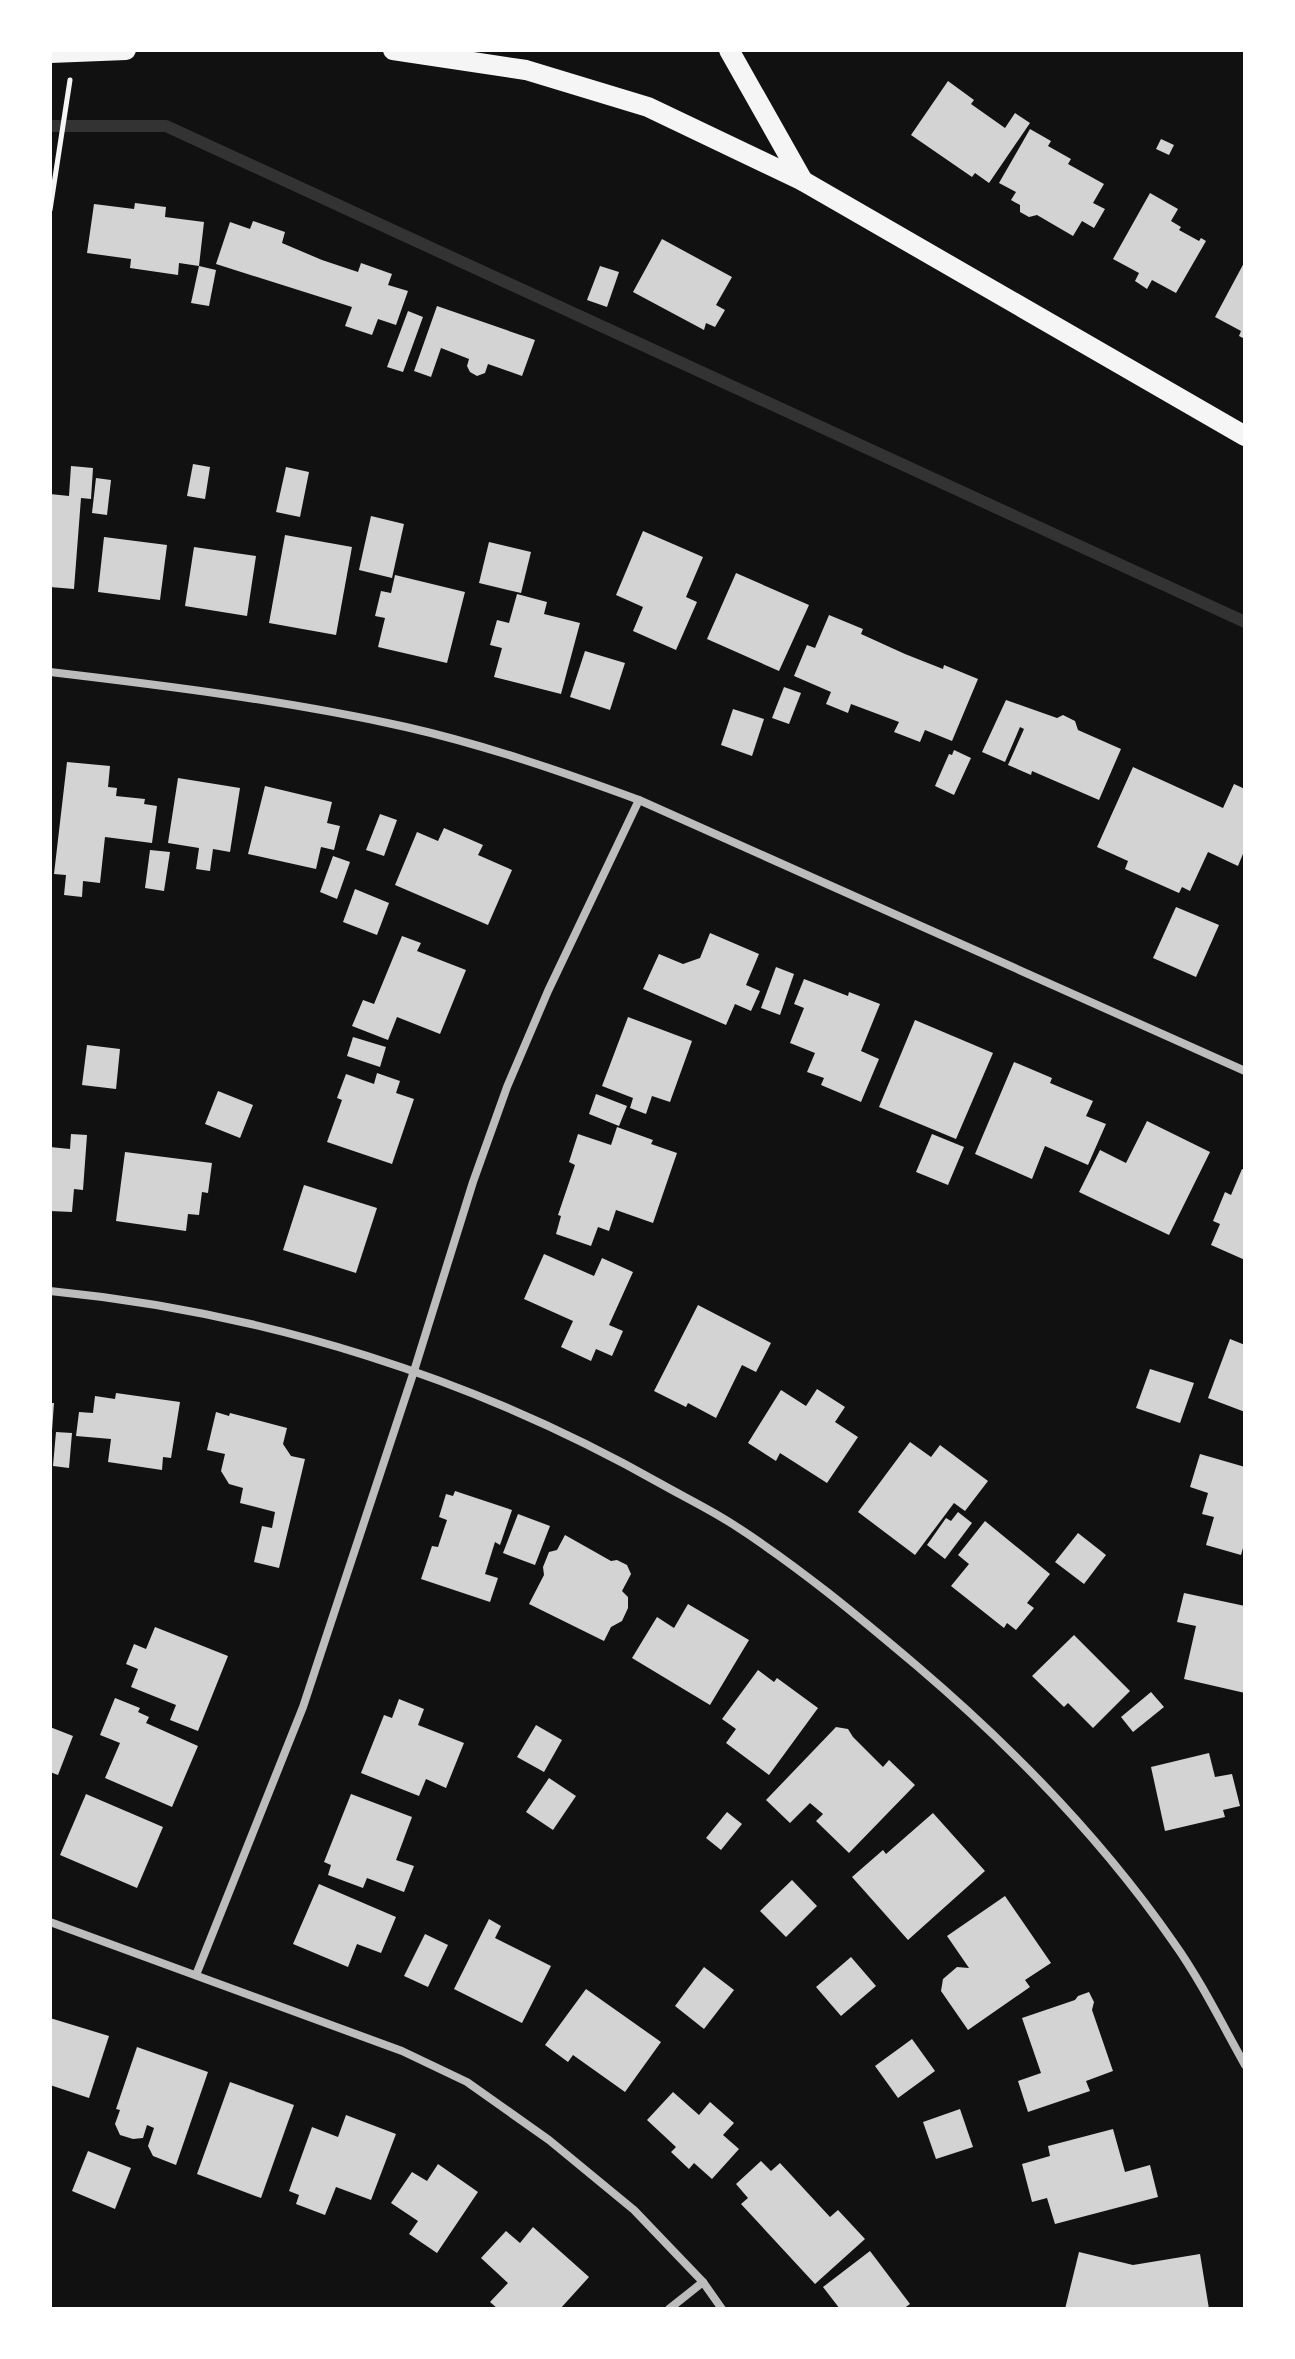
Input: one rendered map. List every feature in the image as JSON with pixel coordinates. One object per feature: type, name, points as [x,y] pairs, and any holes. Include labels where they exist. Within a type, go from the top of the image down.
[{"type":"main road","points":[[50,53],[126,50]]},
{"type":"main road","points":[[395,50],[526,70],[648,107],[803,181],[1245,436]]},
{"type":"main road","points":[[729,50],[803,181]]},
{"type":"street","points":[[50,672],[280,703],[408,727],[553,769],[639,800],[1245,1071]]},
{"type":"street","points":[[196,1975],[303,1707],[473,1182],[507,1087],[548,991],[639,800]]},
{"type":"street","points":[[50,1291],[118,1298],[228,1318],[414,1371],[521,1412],[623,1462],[733,1525],[840,1600],[958,1701],[1043,1782],[1177,1945],[1245,2065]]},
{"type":"street","points":[[50,1922],[402,2051],[467,2082],[549,2140],[634,2210],[703,2282],[722,2309]]},
{"type":"street","points":[[669,2309],[703,2282]]},
{"type":"path","points":[[50,210],[67,98]]},
{"type":"building","points":[[948,81],[974,100],[971,104],[1005,128],[1015,113],[1030,123],[989,183],[975,173],[972,177],[911,135]]},
{"type":"building","points":[[1030,129],[1051,141],[1048,146],[1071,159],[1068,164],[1104,184],[1093,203],[1105,209],[1094,228],[1082,221],[1073,236],[1037,215],[1029,217],[1020,212],[1020,205],[1011,200],[1016,192],[999,183]]},
{"type":"building","points":[[1161,139],[1174,145],[1169,155],[1156,149]]},
{"type":"building","points":[[1150,193],[1178,209],[1171,221],[1181,227],[1179,230],[1199,241],[1201,238],[1206,241],[1176,293],[1152,280],[1147,289],[1135,281],[1139,273],[1113,259]]},
{"type":"building","points":[[135,203],[166,207],[165,217],[204,222],[199,266],[179,263],[178,275],[130,268],[131,259],[87,253],[94,204],[134,209]]},
{"type":"building","points":[[253,221],[285,232],[282,243],[322,260],[358,272],[361,263],[392,274],[388,285],[408,291],[396,325],[378,319],[372,335],[345,326],[352,307],[216,264],[230,222],[250,229]]},
{"type":"building","points":[[662,239],[732,277],[716,305],[725,310],[715,327],[706,323],[704,330],[633,292]]},
{"type":"building","points":[[1245,261],[1245,339],[1239,336],[1241,331],[1215,317]]},
{"type":"building","points":[[199,266],[216,270],[209,306],[191,303]]},
{"type":"building","points":[[600,266],[619,272],[607,307],[587,300]]},
{"type":"building","points":[[437,306],[535,340],[522,376],[488,364],[485,373],[477,376],[467,366],[469,359],[441,348],[431,377],[414,371]]},
{"type":"building","points":[[408,311],[423,317],[403,372],[387,367]]},
{"type":"building","points":[[193,464],[210,467],[205,499],[187,496]]},
{"type":"building","points":[[71,466],[93,468],[91,499],[81,498],[74,589],[50,587],[50,494],[69,496]]},
{"type":"building","points":[[286,467],[309,472],[300,517],[276,512]]},
{"type":"building","points":[[96,478],[111,480],[107,515],[92,513]]},
{"type":"building","points":[[371,516],[404,524],[392,578],[359,570]]},
{"type":"building","points":[[643,531],[703,557],[686,597],[697,602],[676,650],[633,631],[643,607],[616,595]]},
{"type":"building","points":[[285,535],[352,547],[336,635],[269,623]]},
{"type":"building","points":[[104,537],[167,545],[160,600],[98,592]]},
{"type":"building","points":[[489,542],[531,552],[521,593],[479,583]]},
{"type":"building","points":[[194,547],[256,556],[247,616],[185,606]]},
{"type":"building","points":[[736,573],[809,605],[779,671],[707,639]]},
{"type":"building","points":[[395,575],[465,592],[447,663],[378,647],[385,618],[375,616],[381,591],[391,593]]},
{"type":"building","points":[[517,594],[547,602],[544,614],[580,623],[561,694],[494,677],[502,648],[490,645],[497,620],[509,623]]},
{"type":"building","points":[[829,615],[863,629],[861,634],[905,654],[978,679],[952,741],[925,730],[920,742],[894,732],[899,722],[851,704],[848,713],[826,704],[831,692],[794,676],[807,645],[815,648]]},
{"type":"building","points":[[585,651],[625,663],[610,710],[570,697]]},
{"type":"building","points":[[784,687],[801,693],[789,724],[772,718]]},
{"type":"building","points":[[1006,700],[1057,718],[1063,715],[1075,721],[1078,730],[1121,749],[1099,800],[1032,771],[1031,775],[1008,765],[1024,729],[1020,727],[1005,762],[982,752]]},
{"type":"building","points":[[733,709],[764,719],[752,756],[721,745]]},
{"type":"building","points":[[954,750],[971,758],[954,795],[935,786],[949,754],[952,755]]},
{"type":"building","points":[[67,762],[110,766],[108,787],[117,788],[116,796],[145,799],[144,804],[157,806],[152,843],[105,837],[100,883],[83,881],[82,897],[64,895],[66,875],[54,874]]},
{"type":"building","points":[[1133,767],[1223,808],[1234,784],[1245,789],[1245,849],[1238,866],[1208,852],[1190,891],[1182,887],[1179,893],[1125,869],[1128,861],[1097,847]]},
{"type":"building","points":[[178,778],[240,788],[230,852],[213,849],[210,871],[196,869],[199,848],[168,843]]},
{"type":"building","points":[[265,786],[332,802],[327,823],[340,826],[334,850],[321,847],[316,869],[248,854]]},
{"type":"building","points":[[380,814],[397,820],[384,856],[366,850]]},
{"type":"building","points":[[444,828],[483,845],[478,855],[512,870],[488,925],[395,885],[417,832],[438,841]]},
{"type":"building","points":[[150,850],[170,852],[164,891],[145,888]]},
{"type":"building","points":[[333,856],[350,862],[337,899],[320,892]]},
{"type":"building","points":[[355,889],[389,903],[377,935],[343,922]]},
{"type":"building","points":[[1176,907],[1219,925],[1196,977],[1153,958]]},
{"type":"building","points":[[710,933],[759,954],[746,985],[760,991],[751,1011],[735,1004],[726,1025],[643,989],[659,954],[683,964],[700,958]]},
{"type":"building","points":[[402,936],[421,943],[417,951],[466,970],[440,1034],[397,1017],[388,1040],[352,1026],[363,1000],[374,1004]]},
{"type":"building","points":[[776,967],[794,974],[780,1015],[761,1008]]},
{"type":"building","points":[[804,979],[880,1004],[861,1051],[879,1059],[861,1102],[821,1085],[824,1078],[807,1072],[815,1053],[790,1043],[804,1008],[794,1004]]},
{"type":"building","points":[[628,1017],[692,1041],[670,1102],[652,1096],[646,1114],[630,1108],[633,1098],[602,1086]]},
{"type":"building","points":[[915,1020],[993,1053],[956,1139],[879,1107]]},
{"type":"building","points":[[353,1037],[386,1047],[380,1067],[347,1056]]},
{"type":"building","points":[[87,1045],[120,1049],[116,1089],[82,1085]]},
{"type":"building","points":[[1014,1062],[1052,1078],[1050,1083],[1093,1101],[1086,1116],[1106,1124],[1088,1165],[1045,1146],[1032,1179],[975,1154]]},
{"type":"building","points":[[377,1073],[400,1081],[396,1093],[414,1099],[392,1164],[327,1142],[342,1100],[337,1098],[346,1074],[374,1084]]},
{"type":"building","points":[[218,1091],[253,1105],[240,1138],[205,1124]]},
{"type":"building","points":[[596,1094],[627,1106],[619,1126],[589,1114]]},
{"type":"building","points":[[1147,1121],[1210,1152],[1169,1235],[1079,1192],[1100,1150],[1126,1163]]},
{"type":"building","points":[[617,1127],[677,1153],[653,1223],[616,1210],[609,1231],[598,1227],[591,1246],[556,1234],[561,1216],[558,1215],[575,1165],[569,1162],[578,1134],[611,1145]]},
{"type":"building","points":[[71,1134],[87,1135],[83,1190],[74,1189],[72,1212],[50,1211],[50,1147],[70,1149]]},
{"type":"building","points":[[932,1134],[964,1147],[948,1185],[916,1172]]},
{"type":"building","points":[[125,1152],[212,1163],[208,1193],[202,1192],[199,1215],[188,1214],[186,1231],[116,1221]]},
{"type":"building","points":[[1242,1169],[1245,1170],[1245,1260],[1211,1245],[1220,1224],[1213,1221],[1225,1192],[1231,1195]]},
{"type":"building","points":[[304,1185],[377,1208],[356,1273],[283,1250]]},
{"type":"building","points":[[544,1254],[594,1276],[602,1258],[633,1272],[609,1325],[623,1331],[612,1356],[596,1349],[591,1361],[561,1347],[573,1321],[524,1299]]},
{"type":"building","points":[[698,1305],[771,1343],[756,1372],[742,1365],[716,1418],[688,1403],[686,1407],[654,1391]]},
{"type":"building","points":[[1230,1339],[1245,1345],[1245,1412],[1208,1398]]},
{"type":"building","points":[[1150,1369],[1194,1383],[1180,1423],[1136,1408]]},
{"type":"building","points":[[817,1389],[845,1407],[835,1422],[858,1437],[827,1483],[780,1453],[776,1461],[748,1443],[781,1390],[806,1406]]},
{"type":"building","points":[[116,1393],[180,1402],[171,1458],[163,1457],[162,1470],[108,1462],[111,1439],[76,1436],[79,1412],[93,1413],[95,1396],[115,1399]]},
{"type":"building","points":[[50,1403],[54,1403],[52,1431],[50,1430]]},
{"type":"building","points":[[216,1412],[287,1428],[283,1444],[291,1456],[305,1459],[279,1568],[254,1562],[262,1526],[272,1528],[275,1512],[240,1503],[243,1488],[229,1484],[221,1471],[225,1454],[207,1450]]},
{"type":"building","points":[[56,1432],[72,1433],[69,1468],[53,1466]]},
{"type":"building","points":[[910,1442],[931,1457],[940,1445],[988,1481],[965,1511],[954,1503],[915,1555],[858,1512]]},
{"type":"building","points":[[1200,1454],[1245,1467],[1245,1541],[1241,1555],[1206,1545],[1214,1517],[1202,1514],[1208,1493],[1190,1487]]},
{"type":"building","points":[[455,1491],[512,1510],[500,1545],[495,1542],[485,1574],[498,1578],[490,1602],[421,1579],[432,1546],[438,1547],[447,1520],[439,1517],[446,1494],[453,1496]]},
{"type":"building","points":[[958,1512],[972,1523],[945,1559],[927,1545],[946,1518],[951,1521]]},
{"type":"building","points":[[518,1514],[550,1526],[535,1565],[503,1553]]},
{"type":"building","points":[[985,1521],[1050,1574],[1027,1603],[1034,1608],[1016,1630],[1007,1623],[1004,1628],[951,1586],[969,1564],[958,1555]]},
{"type":"building","points":[[1078,1533],[1106,1555],[1084,1584],[1055,1562]]},
{"type":"building","points":[[565,1535],[611,1561],[617,1560],[627,1565],[631,1574],[622,1591],[628,1597],[628,1608],[622,1621],[611,1627],[604,1641],[529,1604],[544,1575],[543,1567],[549,1552],[557,1550]]},
{"type":"building","points":[[1184,1593],[1245,1606],[1245,1693],[1184,1679],[1196,1626],[1177,1622]]},
{"type":"building","points":[[688,1604],[749,1640],[710,1705],[632,1658],[657,1617],[674,1628]]},
{"type":"building","points":[[155,1627],[228,1656],[198,1731],[170,1720],[176,1705],[131,1687],[138,1669],[126,1664],[134,1644],[146,1649]]},
{"type":"building","points":[[1074,1635],[1130,1691],[1093,1728],[1068,1703],[1064,1707],[1032,1676]]},
{"type":"building","points":[[758,1670],[774,1682],[777,1678],[818,1708],[769,1775],[726,1743],[736,1729],[722,1719]]},
{"type":"building","points":[[1151,1692],[1164,1707],[1133,1732],[1121,1717]]},
{"type":"building","points":[[115,1698],[140,1708],[138,1712],[149,1717],[146,1723],[198,1746],[172,1807],[105,1778],[120,1743],[100,1735]]},
{"type":"building","points":[[399,1699],[424,1709],[418,1725],[464,1743],[446,1788],[426,1779],[419,1796],[361,1773],[384,1715],[392,1718]]},
{"type":"building","points":[[536,1725],[562,1740],[544,1772],[517,1757]]},
{"type":"building","points":[[50,1727],[73,1736],[58,1775],[50,1772]]},
{"type":"building","points":[[836,1727],[848,1729],[883,1767],[889,1760],[915,1785],[849,1853],[816,1821],[823,1814],[810,1803],[790,1823],[766,1800]]},
{"type":"building","points":[[1209,1753],[1215,1777],[1232,1774],[1240,1806],[1223,1810],[1225,1817],[1165,1831],[1151,1767]]},
{"type":"building","points":[[549,1778],[576,1796],[553,1830],[526,1812]]},
{"type":"building","points":[[86,1794],[163,1827],[137,1888],[60,1855]]},
{"type":"building","points":[[351,1794],[412,1817],[396,1860],[414,1866],[404,1892],[367,1878],[363,1888],[328,1875],[331,1865],[324,1862]]},
{"type":"building","points":[[727,1812],[742,1824],[721,1850],[706,1838]]},
{"type":"building","points":[[933,1813],[985,1871],[908,1940],[852,1877],[883,1850],[886,1854]]},
{"type":"building","points":[[792,1880],[817,1906],[786,1937],[760,1911]]},
{"type":"building","points":[[319,1884],[396,1917],[381,1953],[357,1944],[348,1967],[293,1944]]},
{"type":"building","points":[[1005,1896],[1051,1963],[1025,1980],[1030,1987],[968,2030],[941,1991],[943,1979],[957,1967],[969,1968],[947,1936]]},
{"type":"building","points":[[489,1919],[501,1926],[495,1938],[551,1966],[522,2023],[454,1989]]},
{"type":"building","points":[[425,1934],[448,1945],[428,1987],[404,1976]]},
{"type":"building","points":[[851,1957],[876,1986],[841,2016],[816,1987]]},
{"type":"building","points":[[704,1967],[734,1990],[704,2029],[675,2006]]},
{"type":"building","points":[[586,1989],[661,2042],[625,2092],[573,2055],[568,2062],[545,2045]]},
{"type":"building","points":[[1089,1992],[1113,2071],[1086,2081],[1090,2091],[1028,2112],[1018,2081],[1041,2073],[1022,2018]]},
{"type":"building","points":[[50,2018],[109,2036],[89,2098],[50,2085]]},
{"type":"building","points":[[912,2039],[935,2071],[898,2098],[875,2066]]},
{"type":"building","points":[[137,2047],[208,2072],[176,2165],[153,2156],[148,2146],[154,2128],[147,2125],[143,2138],[133,2139],[120,2135],[115,2124],[120,2110],[116,2109]]},
{"type":"building","points":[[230,2082],[294,2105],[261,2198],[197,2174]]},
{"type":"building","points":[[673,2092],[699,2115],[710,2102],[734,2123],[723,2135],[739,2149],[712,2179],[694,2163],[689,2169],[671,2152],[676,2147],[647,2120]]},
{"type":"building","points":[[960,2109],[973,2147],[936,2159],[923,2122]]},
{"type":"building","points":[[346,2115],[396,2134],[371,2200],[336,2187],[325,2215],[296,2204],[299,2195],[289,2191],[312,2127],[338,2137]]},
{"type":"building","points":[[1113,2129],[1125,2172],[1150,2165],[1158,2197],[1055,2224],[1047,2198],[1032,2202],[1022,2164],[1050,2156],[1048,2146]]},
{"type":"building","points":[[88,2151],[131,2168],[115,2209],[72,2191]]},
{"type":"building","points":[[761,2161],[771,2171],[780,2163],[830,2217],[838,2210],[865,2239],[815,2284],[741,2204],[748,2198],[736,2184]]},
{"type":"building","points":[[438,2164],[478,2192],[437,2253],[409,2234],[418,2221],[391,2203],[412,2172],[427,2181]]},
{"type":"building","points":[[533,2227],[589,2277],[560,2309],[498,2309],[490,2302],[508,2283],[481,2258],[506,2231],[520,2243]]},
{"type":"building","points":[[870,2251],[910,2304],[903,2309],[840,2309],[823,2287]]},
{"type":"building","points":[[1079,2252],[1133,2265],[1200,2254],[1209,2309],[1065,2309]]},
{"type":"waterway","points":[[50,126],[166,126],[1245,622]]}]
